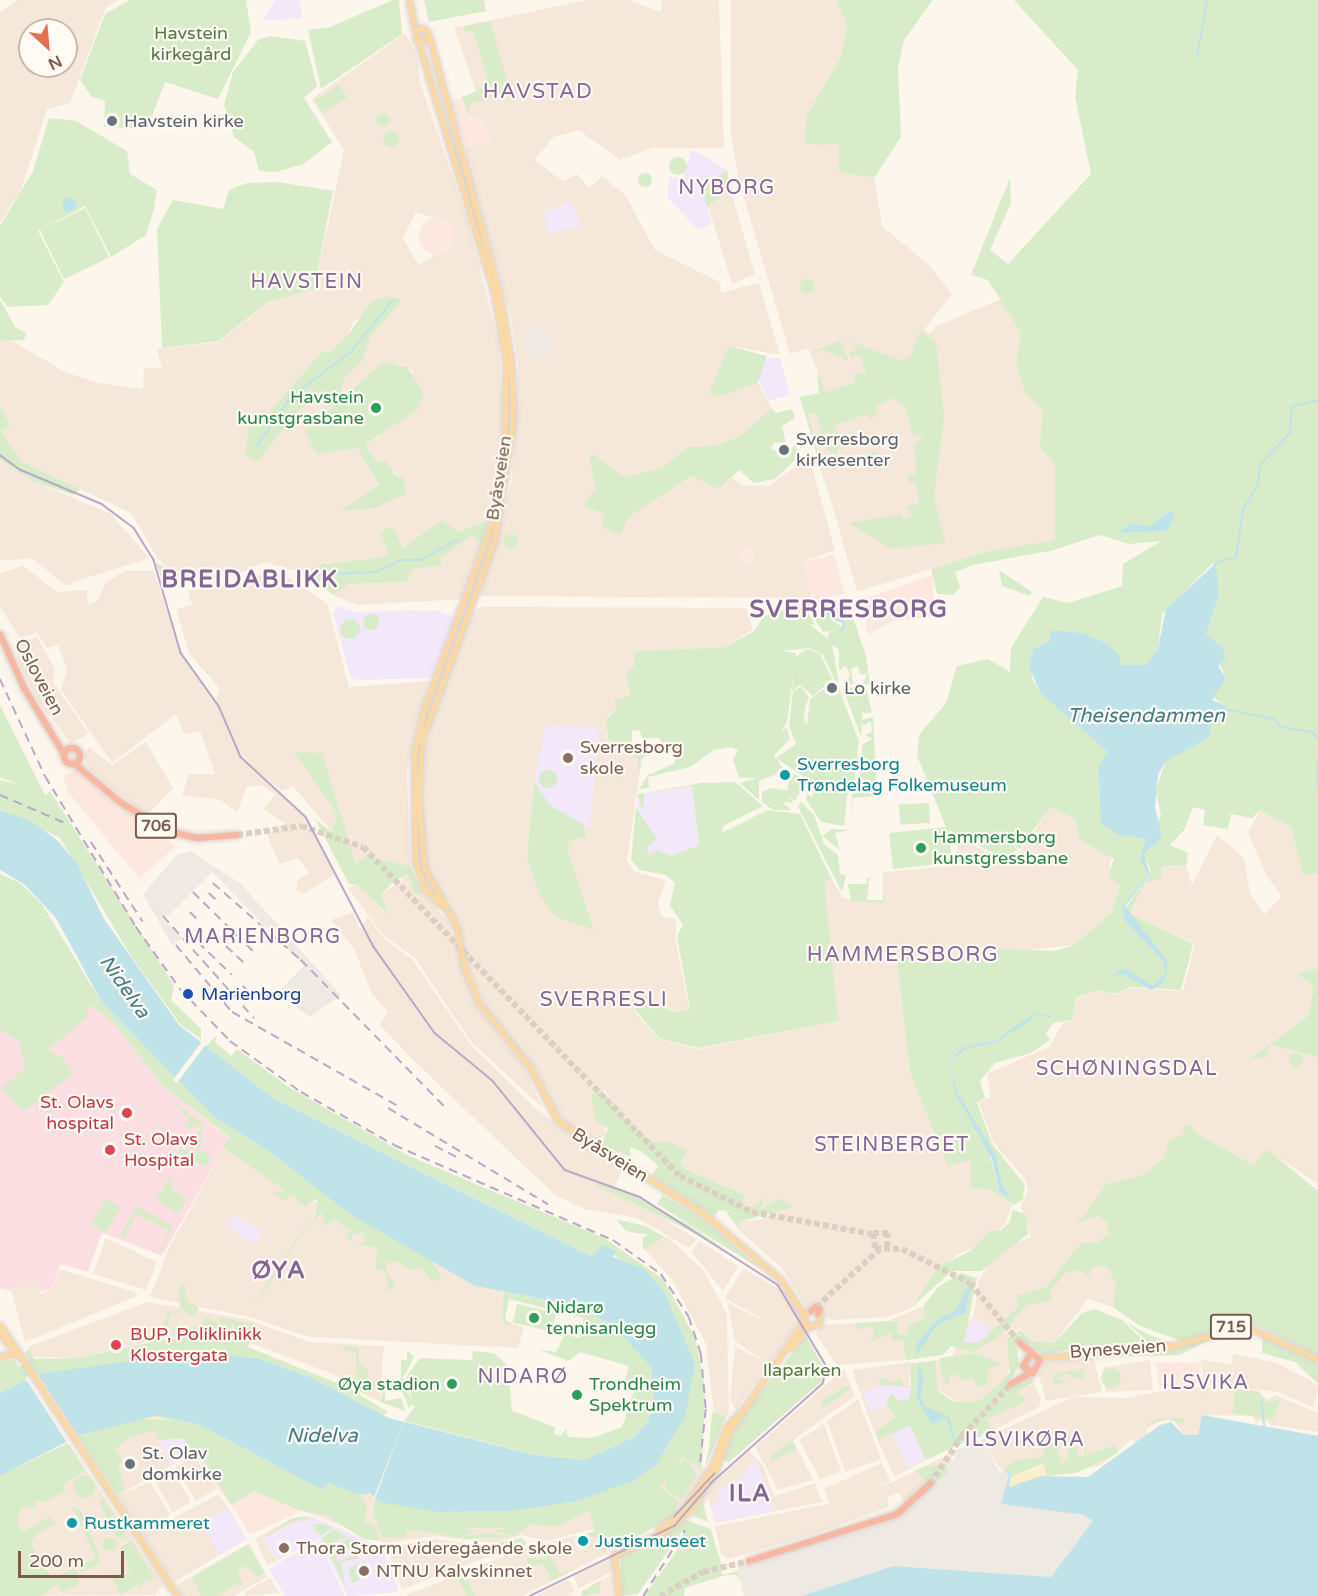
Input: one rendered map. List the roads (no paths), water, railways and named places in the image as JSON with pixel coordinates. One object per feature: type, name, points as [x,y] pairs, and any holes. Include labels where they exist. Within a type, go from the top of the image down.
[{"type":"highway","name":"Osloveien","points":[[0,634],[24,688],[64,754]]},
{"type":"highway","name":"Osloveien","points":[[53,733],[71,748]]},
{"type":"highway","points":[[64,754],[71,748]]},
{"type":"highway","name":"706","points":[[71,748],[91,777],[126,807],[167,831],[198,838],[237,835]]},
{"type":"highway","name":"706","points":[[64,754],[67,763],[78,761]]},
{"type":"highway","points":[[1020,1344],[1027,1356],[1039,1361],[1030,1373],[1011,1384],[1027,1356]]},
{"type":"highway","points":[[1023,1366],[1030,1373]]},
{"type":"highway","points":[[749,1561],[890,1515],[914,1503],[930,1484],[890,1515]]},
{"type":"main road","points":[[409,0],[415,32],[421,28],[414,18]]},
{"type":"main road","name":"Byåsveien","points":[[421,28],[428,31],[427,39],[500,292],[513,410],[509,467],[494,540],[420,749],[420,856],[441,905]]},
{"type":"main road","name":"Byåsveien","points":[[415,32],[494,293],[506,368],[504,468],[492,523],[425,706],[414,754],[415,863],[426,891],[441,905],[456,926],[465,970],[479,1003],[529,1066],[558,1121],[693,1206],[782,1281],[798,1302],[811,1314],[754,1399]]},
{"type":"main road","points":[[418,41],[427,39]]},
{"type":"main road","points":[[0,1325],[177,1596]]},
{"type":"main road","name":"Bynesveien","points":[[1039,1361],[1051,1356],[1167,1347],[1245,1326],[1318,1359]]},
{"type":"main road","points":[[0,1334],[19,1357]]},
{"type":"main road","points":[[0,1356],[19,1357]]},
{"type":"main road","points":[[614,1554],[669,1524],[703,1481],[726,1427],[754,1399]]},
{"type":"main road","points":[[614,1554],[674,1525],[702,1492],[728,1432],[754,1399]]},
{"type":"main road","points":[[614,1554],[619,1596]]},
{"type":"water","points":[[69,198],[74,200],[76,205],[74,210],[69,212],[64,210],[62,205],[64,200]]},
{"type":"water","points":[[1170,510],[1175,516],[1167,531],[1118,533],[1132,523],[1149,527]]},
{"type":"water","name":"Theisendammen","points":[[1216,563],[1219,594],[1206,634],[1222,647],[1226,658],[1218,666],[1226,678],[1212,700],[1227,706],[1212,722],[1209,738],[1165,762],[1158,775],[1155,807],[1162,837],[1144,854],[1150,875],[1125,906],[1168,962],[1164,983],[1151,990],[1123,975],[1112,976],[1124,968],[1153,986],[1165,973],[1163,961],[1124,920],[1122,906],[1148,875],[1140,858],[1146,839],[1119,835],[1101,824],[1098,767],[1108,752],[1040,693],[1029,666],[1034,648],[1049,642],[1051,630],[1083,633],[1106,643],[1119,655],[1121,665],[1146,665],[1158,648],[1166,609]]},
{"type":"water","points":[[827,611],[844,611],[844,624],[823,615]]},
{"type":"water","name":"Nidelva","points":[[0,810],[31,821],[57,840],[76,862],[104,919],[179,1025],[274,1099],[591,1256],[602,1245],[616,1251],[613,1257],[643,1268],[663,1290],[695,1363],[685,1417],[656,1465],[633,1481],[577,1501],[512,1511],[438,1512],[380,1502],[370,1493],[359,1495],[329,1483],[322,1490],[198,1424],[155,1416],[80,1435],[0,1476],[0,1393],[38,1374],[151,1358],[199,1353],[257,1358],[310,1377],[389,1418],[535,1455],[584,1460],[634,1437],[648,1422],[654,1399],[651,1367],[612,1324],[572,1305],[475,1286],[348,1213],[269,1151],[215,1118],[101,1001],[56,918],[25,885],[0,870]]},
{"type":"water","points":[[1057,1009],[1049,1018],[1036,1014],[1030,1021],[994,1043],[966,1049],[949,1063],[958,1093],[996,1155],[1002,1184],[1013,1202],[999,1191],[992,1159],[956,1095],[948,1062],[963,1047],[996,1040],[1034,1013],[1049,1016]]},
{"type":"water","points":[[973,1276],[965,1313],[938,1324],[915,1357],[918,1342],[936,1321],[956,1310]]},
{"type":"water","points":[[918,1363],[924,1377],[920,1396],[925,1406],[949,1417],[955,1438],[976,1432],[982,1436],[957,1442],[951,1435],[947,1418],[932,1424],[917,1399]]},
{"type":"water","points":[[1202,1415],[1318,1436],[1318,1596],[801,1596],[893,1566],[1051,1577],[1093,1521],[1084,1515],[1001,1504],[1009,1475],[1002,1469],[1011,1473],[1009,1487],[1041,1476],[1088,1477],[1160,1425],[1171,1422],[1184,1435],[1198,1435]]},
{"type":"waterway","points":[[1197,57],[1207,0]]},
{"type":"waterway","points":[[257,446],[291,397],[351,352],[393,300]]},
{"type":"waterway","points":[[1216,563],[1236,557],[1243,510],[1258,484],[1260,465],[1290,433],[1292,407],[1318,400]]},
{"type":"waterway","points":[[312,575],[376,572],[402,560],[422,560],[457,540]]},
{"type":"waterway","points":[[841,633],[844,624]]},
{"type":"waterway","points":[[1224,709],[1274,719],[1281,727],[1312,732],[1318,738]]},
{"type":"waterway","points":[[1318,762],[1318,786]]},
{"type":"waterway","points":[[1262,1403],[1265,1427]]},
{"type":"tunnel","points":[[237,835],[301,826],[363,847],[680,1176],[752,1212],[872,1234]]},
{"type":"tunnel","points":[[887,1247],[888,1233],[873,1233],[875,1248],[902,1249],[970,1283],[1020,1343]]},
{"type":"tunnel","points":[[816,1307],[880,1249]]},
{"type":"tunnel","points":[[930,1484],[962,1436],[1011,1384]]},
{"type":"tunnel","points":[[660,1596],[703,1572],[749,1561]]},
{"type":"tram line","points":[[0,455],[21,470],[102,504],[134,528],[154,560],[181,653],[219,706],[241,757],[306,817],[374,947],[435,1033],[493,1081],[565,1170],[640,1197],[778,1285],[827,1367],[823,1384],[712,1483],[675,1526],[531,1596]]},
{"type":"tram line","points":[[674,1517],[714,1474]]},
{"type":"railway","points":[[0,679],[45,776],[136,927],[180,989],[230,1041],[301,1092],[394,1145],[613,1240],[661,1274],[689,1317],[701,1354],[706,1409],[700,1467]]},
{"type":"railway","points":[[0,795],[67,824]]},
{"type":"railway","points":[[91,842],[143,922]]},
{"type":"railway","points":[[213,883],[301,960],[448,1110]]},
{"type":"railway","points":[[193,892],[254,952]]},
{"type":"railway","points":[[209,893],[219,903]]},
{"type":"railway","points":[[190,912],[200,922]]},
{"type":"railway","points":[[163,916],[254,1018]]},
{"type":"railway","points":[[198,942],[232,975]]},
{"type":"railway","points":[[176,945],[232,1012],[400,1107]]},
{"type":"railway","points":[[226,946],[244,963]]},
{"type":"railway","points":[[243,986],[251,994]]},
{"type":"railway","points":[[388,1108],[548,1204]]},
{"type":"railway","points":[[435,1146],[457,1157]]},
{"type":"railway","points":[[643,1596],[685,1530]]},
{"type":"place","name":"Havstein kirke","points":[[112,121]]},
{"type":"place","name":"Havstein kunstgrasbane","points":[[376,408]]},
{"type":"place","name":"Sverresborg kirkesenter","points":[[784,450]]},
{"type":"place","name":"Lo kirke","points":[[832,688]]},
{"type":"place","name":"Sverresborg skole","points":[[568,758]]},
{"type":"place","name":"Sverresborg Trøndelag Folkemuseum","points":[[785,775]]},
{"type":"place","name":"Hammersborg kunstgressbane","points":[[921,848]]},
{"type":"place","name":"Marienborg","points":[[188,994]]},
{"type":"place","name":"St. Olavs hospital","points":[[127,1113]]},
{"type":"place","name":"St. Olavs Hospital","points":[[110,1150]]},
{"type":"place","name":"Nidarø tennisanlegg","points":[[534,1318]]},
{"type":"place","name":"BUP, Poliklinikk Klostergata","points":[[116,1345]]},
{"type":"place","name":"Øya stadion","points":[[452,1384]]},
{"type":"place","name":"Trondheim Spektrum","points":[[577,1395]]},
{"type":"place","name":"St. Olav domkirke","points":[[130,1464]]},
{"type":"place","name":"Rustkammeret","points":[[72,1523]]},
{"type":"place","name":"Justismuseet","points":[[583,1541]]},
{"type":"place","name":"Thora Storm videregående skole","points":[[284,1548]]},
{"type":"place","name":"NTNU Kalvskinnet","points":[[364,1571]]},
{"type":"district","name":"HAVSTAD","points":[[538,92]]},
{"type":"district","name":"NYBORG","points":[[727,188]]},
{"type":"district","name":"HAVSTEIN","points":[[307,282]]},
{"type":"district","name":"BREIDABLIKK","points":[[250,580]]},
{"type":"district","name":"SVERRESBORG","points":[[849,610]]},
{"type":"district","name":"MARIENBORG","points":[[263,937]]},
{"type":"district","name":"HAMMERSBORG","points":[[903,955]]},
{"type":"district","name":"SVERRESLI","points":[[604,1000]]},
{"type":"district","name":"SCHØNINGSDAL","points":[[1127,1069]]},
{"type":"district","name":"STEINBERGET","points":[[892,1145]]},
{"type":"district","name":"ØYA","points":[[279,1271]]},
{"type":"district","name":"NIDARØ","points":[[523,1377]]},
{"type":"district","name":"ILSVIKA","points":[[1206,1383]]},
{"type":"district","name":"ILSVIKØRA","points":[[1025,1440]]},
{"type":"district","name":"ILA","points":[[750,1494]]},
{"type":"park label","name":"Havstein kirkegård","points":[[191,44]]},
{"type":"park label","name":"Ilaparken","points":[[802,1370]]}]
